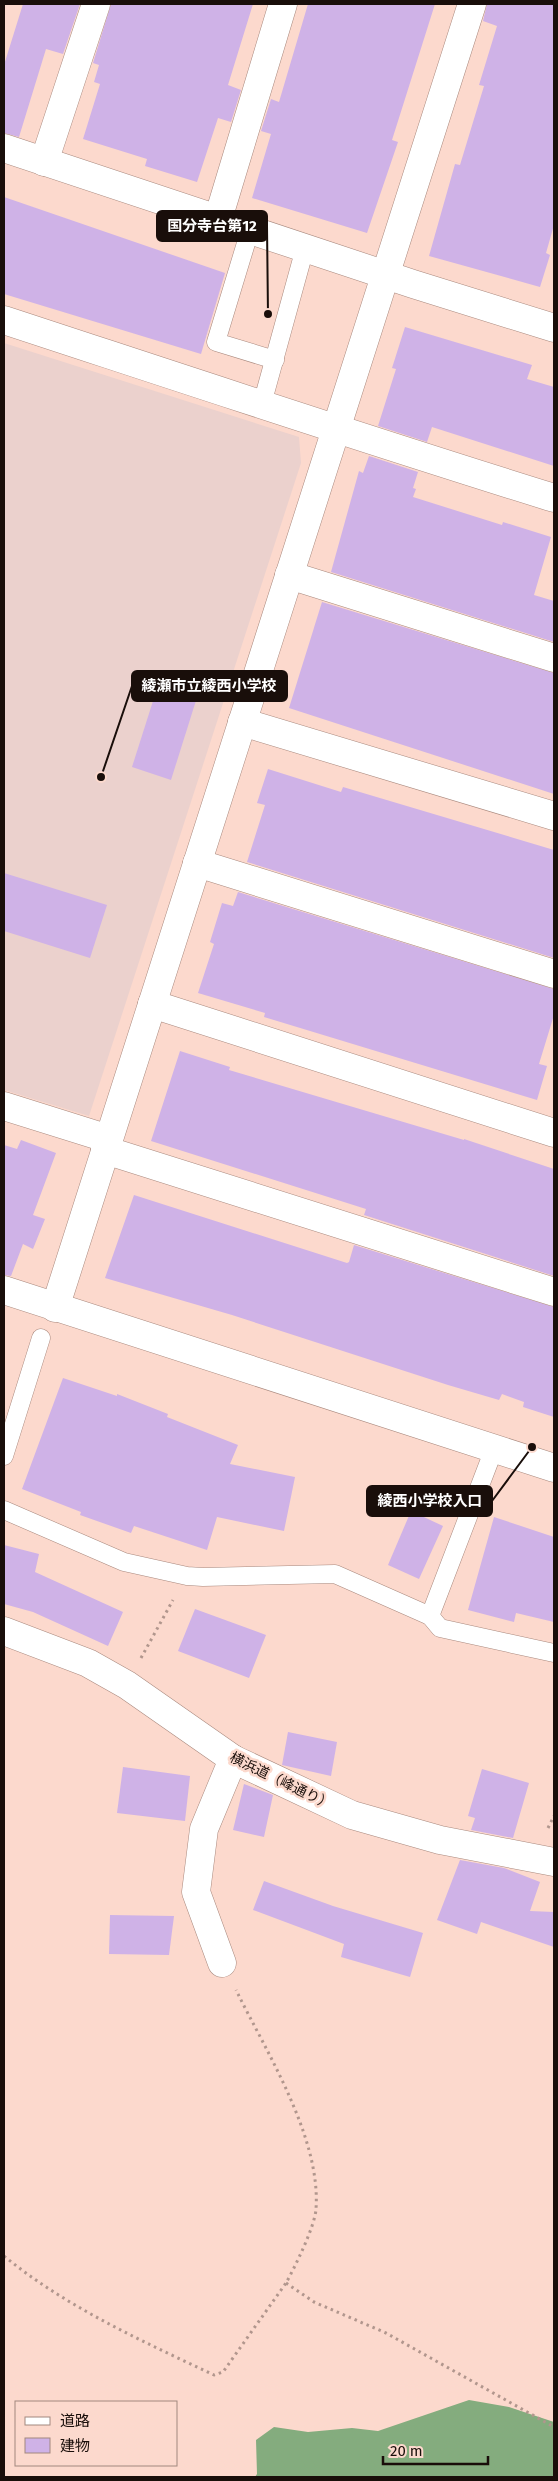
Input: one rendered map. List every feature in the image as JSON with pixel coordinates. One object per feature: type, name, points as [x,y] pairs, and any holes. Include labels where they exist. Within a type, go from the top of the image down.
[{"type":"street","points":[[44,162],[96,4]]},
{"type":"street","points":[[218,218],[283,4]]},
{"type":"street","points":[[55,1308],[384,273],[472,4]]},
{"type":"street","points":[[4,148],[554,328]]},
{"type":"street","points":[[4,320],[262,404],[335,430],[554,498]]},
{"type":"street","points":[[288,575],[554,658]]},
{"type":"street","points":[[242,722],[554,816]]},
{"type":"street","points":[[197,863],[554,974]]},
{"type":"street","points":[[152,1004],[554,1133]]},
{"type":"street","points":[[4,1106],[107,1145],[554,1292]]},
{"type":"street","points":[[4,1290],[554,1468]]},
{"type":"street","name":"横浜道（峰通り）","points":[[4,1630],[88,1663],[127,1685],[233,1759],[352,1815],[440,1840],[554,1862]]},
{"type":"street","points":[[222,1963],[196,1892],[204,1829],[233,1759]]},
{"type":"lane","points":[[250,230],[216,342],[275,360]]},
{"type":"lane","points":[[262,404],[305,248]]},
{"type":"lane","points":[[4,1456],[41,1338]]},
{"type":"lane","points":[[430,1616],[494,1449]]},
{"type":"lane","points":[[4,1510],[124,1562],[187,1576],[335,1574],[430,1616],[440,1628],[554,1653]]},
{"type":"path","points":[[127,1685],[187,1576]]},
{"type":"path","points":[[4,2256],[54,2292],[156,2347],[214,2375],[223,2372],[295,2267],[316,2211],[316,2171],[306,2136],[222,1963]]},
{"type":"path","points":[[286,2282],[314,2302],[386,2333],[554,2427]]},
{"type":"shaded area","points":[[4,343],[299,437],[301,463],[89,1116],[4,1090]]},
{"type":"green space","points":[[469,2400],[509,2407],[554,2422],[554,2477],[255,2477],[257,2474],[256,2440],[274,2427],[308,2432],[352,2428],[378,2431]]},
{"type":"building","points":[[23,4],[80,4],[63,54],[46,49],[19,137],[4,133],[4,65]]},
{"type":"building","points":[[111,4],[253,4],[228,85],[241,90],[231,122],[218,118],[197,182],[145,166],[147,159],[83,139],[100,84],[94,82],[99,65],[93,63]]},
{"type":"building","points":[[308,4],[435,4],[392,140],[398,142],[367,233],[252,198],[271,134],[261,131],[271,99],[279,102]]},
{"type":"building","points":[[487,4],[554,4],[554,225],[546,253],[550,255],[540,287],[429,256],[455,164],[460,165],[484,86],[479,85],[497,26],[483,21]]},
{"type":"building","points":[[4,197],[225,273],[201,354],[4,294]]},
{"type":"building","points":[[405,327],[532,365],[527,379],[554,387],[554,466],[432,427],[427,442],[378,426],[396,369],[392,368]]},
{"type":"building","points":[[369,456],[418,472],[413,488],[416,489],[413,497],[502,525],[503,522],[551,537],[534,595],[554,601],[554,642],[331,572],[359,471],[363,473]]},
{"type":"building","points":[[322,602],[554,673],[554,794],[289,708]]},
{"type":"building","points":[[160,679],[199,691],[171,780],[132,767]]},
{"type":"building","points":[[268,769],[341,792],[343,787],[554,850],[554,958],[247,862],[265,805],[257,803]]},
{"type":"building","points":[[4,873],[107,905],[90,958],[4,931]]},
{"type":"building","points":[[238,892],[554,989],[554,1015],[539,1064],[547,1066],[537,1100],[264,1017],[265,1013],[198,993],[214,944],[210,942],[222,903],[233,906]]},
{"type":"building","points":[[180,1051],[230,1067],[229,1070],[464,1139],[554,1169],[554,1276],[364,1215],[366,1209],[151,1141]]},
{"type":"building","points":[[21,1140],[56,1153],[33,1215],[45,1219],[33,1249],[23,1244],[11,1276],[4,1275],[4,1145],[17,1149]]},
{"type":"building","points":[[134,1195],[347,1263],[349,1262],[354,1245],[554,1307],[554,1417],[523,1407],[524,1402],[502,1394],[499,1400],[232,1315],[105,1278]]},
{"type":"building","points":[[63,1378],[117,1396],[117,1394],[168,1414],[167,1417],[238,1445],[230,1464],[295,1477],[284,1531],[217,1517],[207,1550],[134,1526],[131,1533],[80,1515],[81,1512],[22,1489]]},
{"type":"building","points":[[411,1511],[443,1526],[419,1579],[388,1565]]},
{"type":"building","points":[[494,1517],[554,1537],[554,1622],[516,1613],[514,1622],[468,1610]]},
{"type":"building","points":[[4,1545],[39,1554],[35,1572],[123,1612],[108,1646],[33,1612],[4,1604]]},
{"type":"building","points":[[195,1609],[266,1635],[249,1678],[178,1651]]},
{"type":"building","points":[[288,1732],[337,1742],[331,1776],[282,1765]]},
{"type":"building","points":[[123,1767],[190,1776],[185,1821],[117,1813]]},
{"type":"building","points":[[482,1769],[529,1783],[513,1838],[471,1830],[475,1818],[468,1816]]},
{"type":"building","points":[[244,1784],[273,1795],[264,1837],[233,1830]]},
{"type":"building","points":[[460,1860],[504,1868],[540,1882],[530,1911],[554,1912],[554,1947],[481,1922],[477,1934],[437,1920]]},
{"type":"building","points":[[264,1881],[333,1906],[423,1933],[410,1977],[341,1957],[344,1944],[253,1910]]},
{"type":"building","points":[[110,1915],[174,1916],[169,1955],[109,1954]]},
{"type":"place","name":"国分寺台第12","points":[[268,314]]},
{"type":"place","name":"綾瀬市立綾西小学校","points":[[101,777]]},
{"type":"place","name":"綾西小学校入口","points":[[532,1447]]}]
